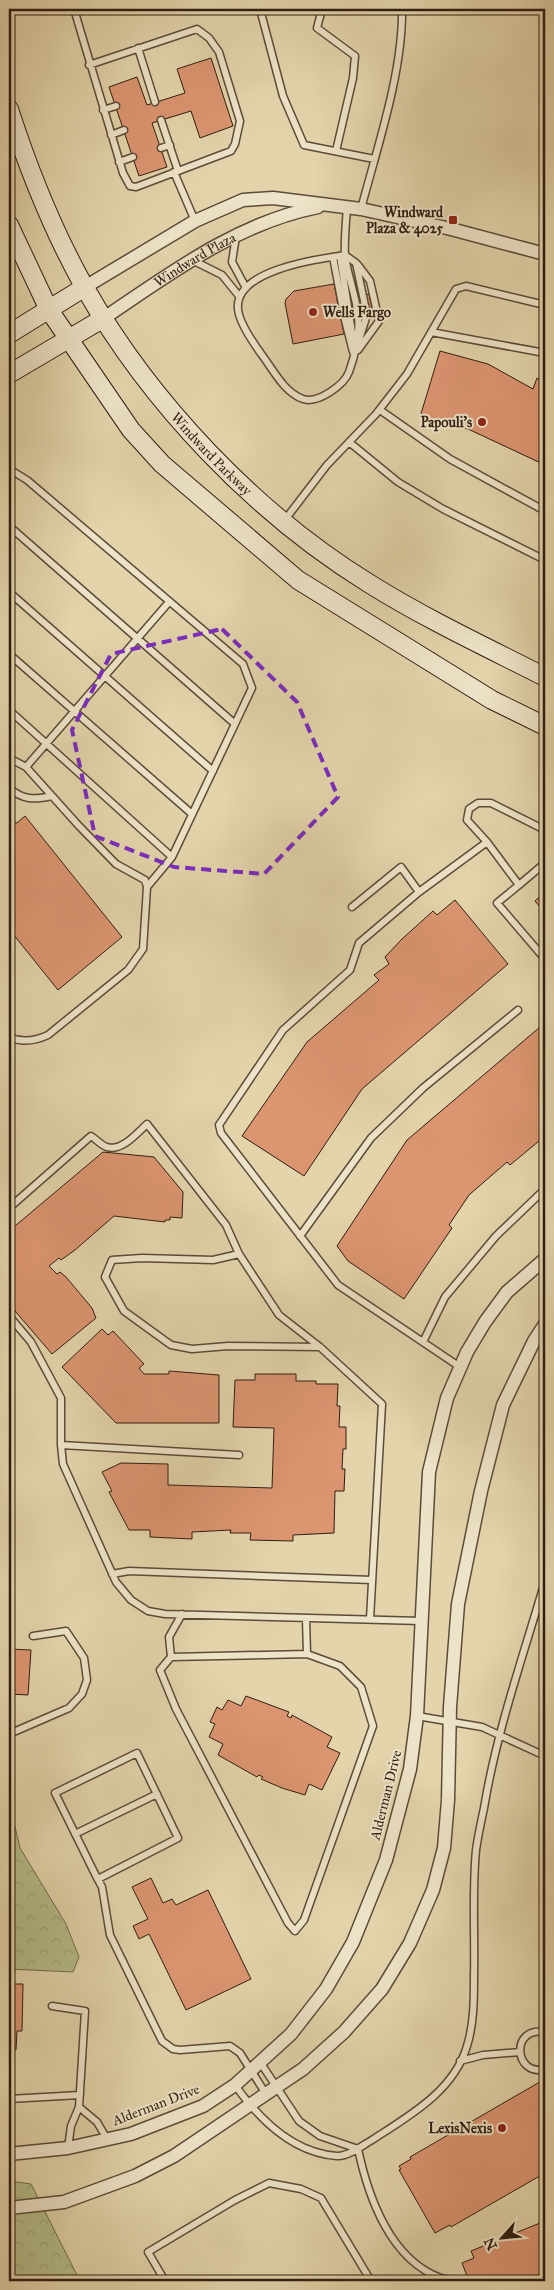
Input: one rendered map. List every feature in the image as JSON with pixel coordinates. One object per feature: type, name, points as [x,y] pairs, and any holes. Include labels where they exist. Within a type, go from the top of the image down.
[{"type":"main road","name":"Windward Parkway","points":[[9,109],[27,164],[42,200],[85,288],[104,318],[159,394],[219,462],[283,522],[369,584],[434,621],[545,677]]},
{"type":"main road","points":[[9,225],[49,310],[130,430],[162,464],[298,580],[492,700],[545,726]]},
{"type":"main road","points":[[9,334],[85,288]]},
{"type":"main road","name":"Windward Plaza","points":[[9,374],[104,318]]},
{"type":"street","name":"Windward Plaza","points":[[85,288],[195,221],[243,200],[274,198],[361,209],[451,229],[545,254]]},
{"type":"street","name":"Windward Plaza","points":[[104,318],[191,260],[236,236],[271,220],[330,205]]},
{"type":"street","name":"Alderman Drive","points":[[9,2154],[68,2148],[131,2134],[203,2106],[235,2085],[291,2034],[326,1989],[353,1942],[386,1860],[410,1769],[417,1716],[429,1472],[447,1398],[460,1367],[485,1322],[507,1292],[545,1259]]},
{"type":"street","points":[[9,2208],[64,2202],[135,2176],[174,2156],[303,2070],[344,2032],[382,1989],[410,1943],[433,1890],[444,1848],[458,1604],[481,1491],[503,1405],[534,1341],[545,1324]]},
{"type":"lane","points":[[9,14],[15,9]]},
{"type":"lane","points":[[74,9],[89,64],[119,162],[126,182],[130,186],[136,187],[231,151],[236,144],[240,121],[219,52],[203,33],[197,29],[89,64]]},
{"type":"lane","points":[[260,9],[283,96],[304,145],[374,159]]},
{"type":"lane","points":[[322,9],[317,28],[355,56],[353,78],[336,152]]},
{"type":"lane","points":[[361,209],[388,107],[402,27],[402,9]]},
{"type":"lane","points":[[138,48],[155,102]]},
{"type":"lane","points":[[144,96],[152,94]]},
{"type":"lane","points":[[103,110],[116,106]]},
{"type":"lane","points":[[161,120],[170,145],[176,172],[195,221]]},
{"type":"lane","points":[[111,135],[124,130]]},
{"type":"lane","points":[[161,148],[170,145]]},
{"type":"lane","points":[[119,162],[133,157]]},
{"type":"lane","points":[[347,207],[339,256],[344,320],[354,355]]},
{"type":"lane","points":[[236,236],[232,262],[246,288]]},
{"type":"lane","points":[[339,256],[358,317],[354,355]]},
{"type":"lane","points":[[354,355],[379,322],[370,281],[356,263],[339,256],[311,259],[274,271],[249,284],[239,296],[238,309],[251,339],[287,390],[304,399],[317,400],[334,389],[348,374],[354,355],[367,315],[356,263]]},
{"type":"lane","points":[[191,260],[222,275],[239,296]]},
{"type":"lane","points":[[283,522],[327,465],[380,410],[407,374],[456,289],[466,286],[545,305]]},
{"type":"lane","points":[[431,332],[545,353]]},
{"type":"lane","points":[[380,410],[450,459],[545,511]]},
{"type":"lane","points":[[349,442],[398,482],[443,509],[545,560]]},
{"type":"lane","points":[[9,469],[27,480],[242,664],[252,688],[172,857],[147,887]]},
{"type":"lane","points":[[9,526],[235,724]]},
{"type":"lane","points":[[9,592],[106,675],[213,771]]},
{"type":"lane","points":[[26,767],[170,602]]},
{"type":"lane","points":[[9,654],[192,814]]},
{"type":"lane","points":[[9,710],[172,857]]},
{"type":"lane","points":[[9,758],[26,767],[116,864],[145,880],[147,887],[143,949],[128,970],[48,1035],[36,1041],[16,1040],[9,1037]]},
{"type":"lane","points":[[9,788],[17,795],[32,800],[52,796]]},
{"type":"lane","points":[[519,885],[468,820],[469,809],[478,803],[491,804],[545,830]]},
{"type":"lane","points":[[460,1367],[338,1284],[221,1133],[219,1125],[283,1030],[350,970],[359,943],[419,892],[487,842]]},
{"type":"lane","points":[[545,863],[497,903],[545,959]]},
{"type":"lane","points":[[352,907],[401,867],[419,892]]},
{"type":"lane","points":[[300,1236],[371,1138],[422,1088],[518,1010]]},
{"type":"lane","points":[[9,1208],[91,1136],[108,1148],[117,1147],[126,1142],[147,1124],[226,1225],[240,1254],[279,1316],[320,1347],[382,1404],[370,1620]]},
{"type":"lane","points":[[423,1342],[445,1297],[496,1236],[545,1189]]},
{"type":"lane","points":[[240,1254],[213,1260],[142,1258],[112,1260],[105,1277],[124,1311],[171,1345],[192,1349],[228,1346],[320,1347]]},
{"type":"lane","points":[[9,1316],[31,1342],[61,1398],[63,1464],[112,1574],[131,1600],[148,1610],[182,1614],[421,1621]]},
{"type":"lane","points":[[61,1445],[239,1455]]},
{"type":"lane","points":[[112,1574],[129,1571],[372,1580]]},
{"type":"lane","points":[[235,2085],[249,2105],[270,2126],[305,2149],[339,2157],[358,2149],[405,2119],[432,2098],[454,2073],[467,2046],[474,2008],[476,1850],[498,1734],[545,1581]]},
{"type":"lane","points":[[171,1657],[308,1654],[340,1666],[361,1687],[373,1726],[304,1920],[295,1931],[288,1922],[176,1709],[160,1670],[171,1657],[169,1637],[182,1614]]},
{"type":"lane","points":[[306,1618],[308,1654]]},
{"type":"lane","points":[[9,1734],[69,1708],[82,1694],[87,1680],[84,1658],[66,1631],[33,1636]]},
{"type":"lane","points":[[417,1716],[482,1727],[545,1756]]},
{"type":"lane","points":[[98,1879],[178,1838],[137,1753],[55,1793],[75,1834],[98,1879],[102,1886],[110,1935],[162,2041],[173,2049],[180,2050],[230,2046],[255,2066],[271,2090],[299,2121],[320,2136],[358,2149]]},
{"type":"lane","points":[[75,1834],[157,1794]]},
{"type":"lane","points":[[52,2006],[85,2011],[80,2107],[71,2126],[68,2148]]},
{"type":"lane","points":[[545,2032],[539,2031],[527,2035],[520,2046],[521,2058],[530,2067],[536,2070],[545,2068]]},
{"type":"lane","points":[[460,2061],[483,2056],[520,2052]]},
{"type":"lane","points":[[255,2066],[271,2090]]},
{"type":"lane","points":[[9,2099],[80,2095]]},
{"type":"lane","points":[[80,2107],[97,2122],[107,2139]]},
{"type":"lane","points":[[358,2149],[363,2175],[377,2210],[391,2237],[414,2262],[441,2280],[464,2280]]},
{"type":"lane","points":[[165,2281],[148,2252],[234,2200],[269,2183],[301,2189],[321,2198],[371,2281]]},
{"type":"highlighted area","points":[[222,629],[297,702],[338,797],[264,874],[174,867],[95,836],[72,730],[111,654]]},
{"type":"green space","points":[[9,1801],[20,1848],[66,1924],[79,1957],[73,1972],[9,1969]]},
{"type":"green space","points":[[9,2181],[31,2184],[80,2281],[9,2281]]},
{"type":"building","points":[[107,9],[129,9],[109,15]]},
{"type":"building","points":[[211,58],[233,126],[200,138],[191,111],[152,123],[167,167],[139,176],[109,87],[137,77],[147,105],[185,93],[177,69]]},
{"type":"building","points":[[545,70],[545,92],[540,91]]},
{"type":"building","name":"Wells Fargo","points":[[334,284],[344,334],[293,344],[285,303],[286,299],[294,291]]},
{"type":"building","points":[[369,294],[373,314],[341,320],[337,300]]},
{"type":"building","points":[[440,351],[488,364],[533,389],[537,378],[545,382],[545,465],[468,429],[420,417]]},
{"type":"building","points":[[25,816],[122,937],[58,990],[9,929],[9,820],[17,823]]},
{"type":"building","points":[[545,892],[545,913],[535,901]]},
{"type":"building","points":[[455,900],[508,964],[362,1089],[304,1176],[242,1136],[307,1042],[379,980],[374,975],[389,964],[385,957],[402,939],[433,911],[437,915]]},
{"type":"building","points":[[545,1026],[545,1140],[541,1144],[539,1141],[510,1165],[507,1162],[469,1195],[449,1225],[452,1228],[404,1299],[348,1261],[337,1246],[407,1140],[540,1027]]},
{"type":"building","points":[[103,1152],[154,1157],[183,1192],[182,1218],[170,1217],[170,1220],[165,1220],[165,1222],[114,1216],[75,1250],[61,1260],[59,1258],[49,1266],[57,1274],[60,1272],[66,1277],[92,1308],[96,1318],[52,1354],[9,1304],[9,1299],[15,1293],[9,1286],[9,1231]]},
{"type":"building","points":[[102,1329],[108,1335],[113,1331],[144,1364],[139,1368],[144,1374],[169,1374],[169,1371],[219,1375],[219,1423],[116,1423],[62,1367]]},
{"type":"building","points":[[255,1374],[296,1374],[296,1381],[316,1381],[316,1384],[338,1384],[337,1406],[340,1406],[339,1427],[346,1427],[346,1449],[343,1449],[342,1469],[345,1469],[344,1491],[335,1491],[334,1533],[293,1535],[293,1541],[250,1540],[251,1533],[230,1533],[231,1530],[192,1532],[192,1539],[150,1537],[150,1530],[129,1530],[109,1492],[112,1491],[102,1472],[121,1463],[168,1464],[168,1485],[272,1488],[274,1428],[233,1427],[235,1380],[255,1380]]},
{"type":"building","points":[[9,1649],[31,1650],[28,1695],[9,1694]]},
{"type":"building","points":[[246,1696],[289,1712],[287,1716],[291,1718],[292,1715],[332,1737],[327,1747],[340,1753],[322,1790],[309,1784],[305,1795],[282,1788],[261,1779],[263,1777],[259,1775],[257,1777],[218,1755],[223,1744],[209,1737],[215,1724],[210,1722],[217,1707],[222,1710],[228,1700],[241,1706]]},
{"type":"building","points":[[151,1878],[163,1903],[172,1899],[176,1905],[208,1890],[251,1979],[186,2010],[149,1934],[139,1939],[133,1926],[148,1919],[132,1887]]},
{"type":"building","points":[[9,1984],[23,1984],[22,2031],[17,2031],[16,2050],[9,2049]]},
{"type":"building","name":"LexisNexis","points":[[545,2079],[545,2173],[451,2227],[450,2225],[435,2233],[399,2170],[401,2169],[399,2166],[411,2159],[410,2157]]},
{"type":"building","points":[[545,2221],[545,2281],[469,2281],[462,2263],[474,2258],[471,2251]]},
{"type":"place","name":"Windward Plaza & 4025","points":[[453,220]]},
{"type":"place","name":"Wells Fargo","points":[[313,312]]},
{"type":"place","name":"Papouli's","points":[[482,422]]},
{"type":"place","name":"LexisNexis","points":[[502,2128]]}]
